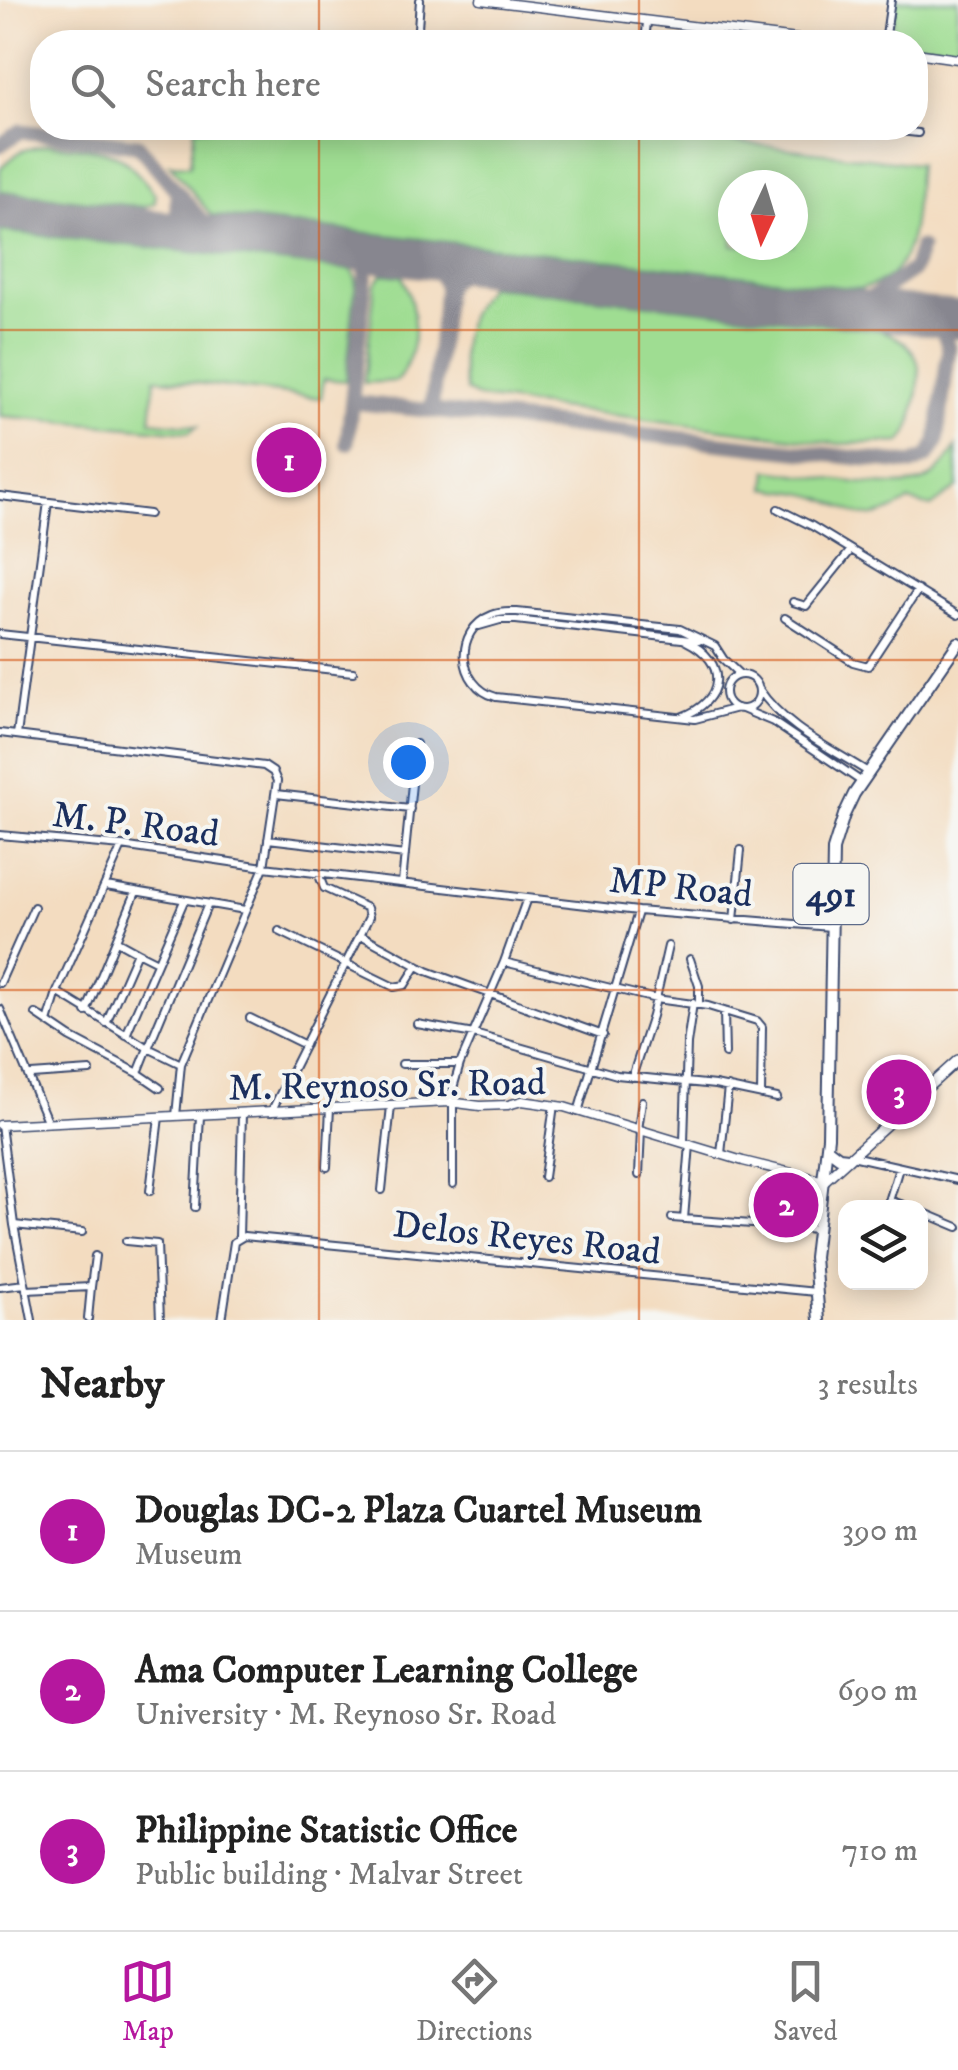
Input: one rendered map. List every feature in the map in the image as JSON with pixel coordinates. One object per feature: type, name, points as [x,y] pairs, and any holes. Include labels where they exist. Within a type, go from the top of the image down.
[{"type":"main road","name":"491","points":[[819,1320],[816,1228],[828,1148],[832,867],[836,838],[865,776],[958,642]]},
{"type":"main road","points":[[824,1181],[958,1060]]},
{"type":"main road","points":[[828,1148],[839,1157],[850,1157]]},
{"type":"street","points":[[419,30],[420,0]]},
{"type":"street","points":[[480,0],[717,30]]},
{"type":"street","points":[[571,12],[572,0]]},
{"type":"street","points":[[886,30],[891,0]]},
{"type":"street","points":[[647,30],[648,22]]},
{"type":"street","points":[[928,55],[958,58]]},
{"type":"street","points":[[0,496],[149,514]]},
{"type":"street","points":[[17,735],[48,502]]},
{"type":"street","points":[[778,509],[958,614]]},
{"type":"street","points":[[793,602],[806,606],[850,550]]},
{"type":"street","points":[[785,618],[853,662],[868,666],[918,590]]},
{"type":"street","points":[[724,660],[719,650],[688,632],[517,612],[494,614],[478,626],[468,642],[464,663],[474,684],[488,694],[678,718],[702,718],[739,709],[755,702],[759,689]]},
{"type":"street","points":[[478,626],[516,620],[699,641],[738,674],[752,678],[768,704],[788,721],[865,776]]},
{"type":"street","points":[[0,634],[353,672]]},
{"type":"street","points":[[678,718],[698,711],[708,702],[716,677],[708,656],[681,638]]},
{"type":"street","points":[[738,674],[726,683],[724,693],[728,702],[764,717],[865,776]]},
{"type":"street","points":[[0,733],[264,766],[273,772],[276,794],[264,866],[181,1064],[176,1116]]},
{"type":"street","points":[[402,884],[416,744]]},
{"type":"street","points":[[276,794],[410,809]]},
{"type":"street","name":"M. P. Road","points":[[0,835],[122,846],[402,884]]},
{"type":"street","points":[[268,839],[404,855]]},
{"type":"street","points":[[48,1022],[57,992],[122,846]]},
{"type":"street","points":[[734,920],[741,850]]},
{"type":"street","points":[[272,1112],[347,964],[369,911],[324,888],[318,873]]},
{"type":"street","name":"MP Road","points":[[402,884],[638,911],[831,927]]},
{"type":"street","points":[[106,886],[244,910]]},
{"type":"street","points":[[86,1012],[136,892]]},
{"type":"street","points":[[453,1184],[451,1102],[460,1064],[504,962],[526,898]]},
{"type":"street","points":[[126,1035],[184,901]]},
{"type":"street","points":[[138,1074],[208,904]]},
{"type":"street","points":[[0,983],[34,907]]},
{"type":"street","points":[[578,1112],[638,911]]},
{"type":"street","points":[[279,931],[382,982],[400,987],[418,966]]},
{"type":"street","points":[[360,935],[418,966],[603,1035]]},
{"type":"street","points":[[117,941],[158,962]]},
{"type":"street","points":[[632,1077],[668,946]]},
{"type":"street","points":[[106,1024],[137,952]]},
{"type":"street","points":[[684,1219],[687,1082],[698,986],[690,959]]},
{"type":"street","points":[[504,962],[656,999],[724,1010],[762,1025],[761,1095]]},
{"type":"street","points":[[57,992],[106,1024],[181,1064]]},
{"type":"street","points":[[0,1009],[48,1123]]},
{"type":"street","points":[[724,1010],[725,1054]]},
{"type":"street","points":[[36,1014],[160,1088]]},
{"type":"street","points":[[250,1018],[305,1045]]},
{"type":"street","points":[[417,1024],[474,1034],[592,1069],[728,1087],[777,1098]]},
{"type":"street","points":[[402,1064],[460,1064]]},
{"type":"street","points":[[31,1075],[90,1071]]},
{"type":"street","points":[[721,1154],[728,1087]]},
{"type":"street","name":"M. Reynoso Sr. Road","points":[[0,1125],[451,1102],[508,1105],[522,1101],[554,1105],[824,1181]]},
{"type":"street","points":[[638,1175],[642,1101]]},
{"type":"street","points":[[544,1177],[554,1105]]},
{"type":"street","points":[[382,1190],[391,1106]]},
{"type":"street","points":[[327,1167],[330,1108]]},
{"type":"street","points":[[222,1320],[236,1240],[242,1113]]},
{"type":"street","points":[[150,1192],[159,1116]]},
{"type":"street","points":[[196,1207],[200,1116]]},
{"type":"street","points":[[0,1125],[32,1320]]},
{"type":"street","points":[[850,1157],[958,1180]]},
{"type":"street","points":[[889,1200],[899,1168]]},
{"type":"street","points":[[928,1214],[958,1226]]},
{"type":"street","points":[[672,1218],[816,1228]]},
{"type":"street","points":[[14,1226],[82,1232]]},
{"type":"street","name":"Delos Reyes Road","points":[[236,1240],[816,1292]]},
{"type":"street","points":[[126,1241],[157,1244],[160,1320]]},
{"type":"street","points":[[88,1319],[95,1256]]},
{"type":"street","points":[[0,1287],[92,1287]]},
{"type":"green space","points":[[896,0],[958,0],[958,48],[928,45],[928,30],[892,30]]},
{"type":"green space","points":[[193,140],[715,140],[918,164],[913,224],[905,254],[889,277],[860,289],[211,215],[170,164],[190,165]]},
{"type":"green space","points":[[48,144],[99,150],[120,158],[155,194],[155,203],[144,207],[0,191],[0,168],[21,151]]},
{"type":"green space","points":[[0,231],[352,270],[356,279],[346,381],[324,379],[321,398],[155,378],[151,421],[198,426],[189,432],[0,416]]},
{"type":"green space","points":[[382,274],[402,276],[414,316],[413,343],[397,381],[364,383],[375,284]]},
{"type":"green space","points":[[488,286],[881,330],[905,343],[917,359],[918,392],[911,426],[901,442],[840,444],[479,398],[466,391],[462,348],[472,311]]},
{"type":"green space","points":[[956,447],[958,487],[931,507],[909,501],[883,514],[865,516],[814,496],[766,488],[768,470],[871,484],[911,484],[934,475]]},
{"type":"taxiway","points":[[0,145],[21,131],[30,132]]},
{"type":"taxiway","points":[[96,140],[138,145],[214,235]]},
{"type":"taxiway","points":[[168,230],[177,214],[177,192]]},
{"type":"taxiway","points":[[850,308],[913,270],[920,248]]},
{"type":"taxiway","points":[[347,443],[368,253]]},
{"type":"taxiway","points":[[422,259],[439,272],[446,287]]},
{"type":"taxiway","points":[[431,411],[446,287],[460,270],[481,266]]},
{"type":"taxiway","points":[[352,402],[912,464],[928,456],[937,442],[949,347],[940,325],[920,316]]},
{"type":"runway","points":[[0,211],[958,320]]},
{"type":"place","name":"Douglas DC-2 Plaza Cuartel Museum","points":[[289,460]]},
{"type":"place","name":"Philippine Statistic Office","points":[[899,1092]]},
{"type":"place","name":"Ama Computer Learning College","points":[[786,1205]]}]
